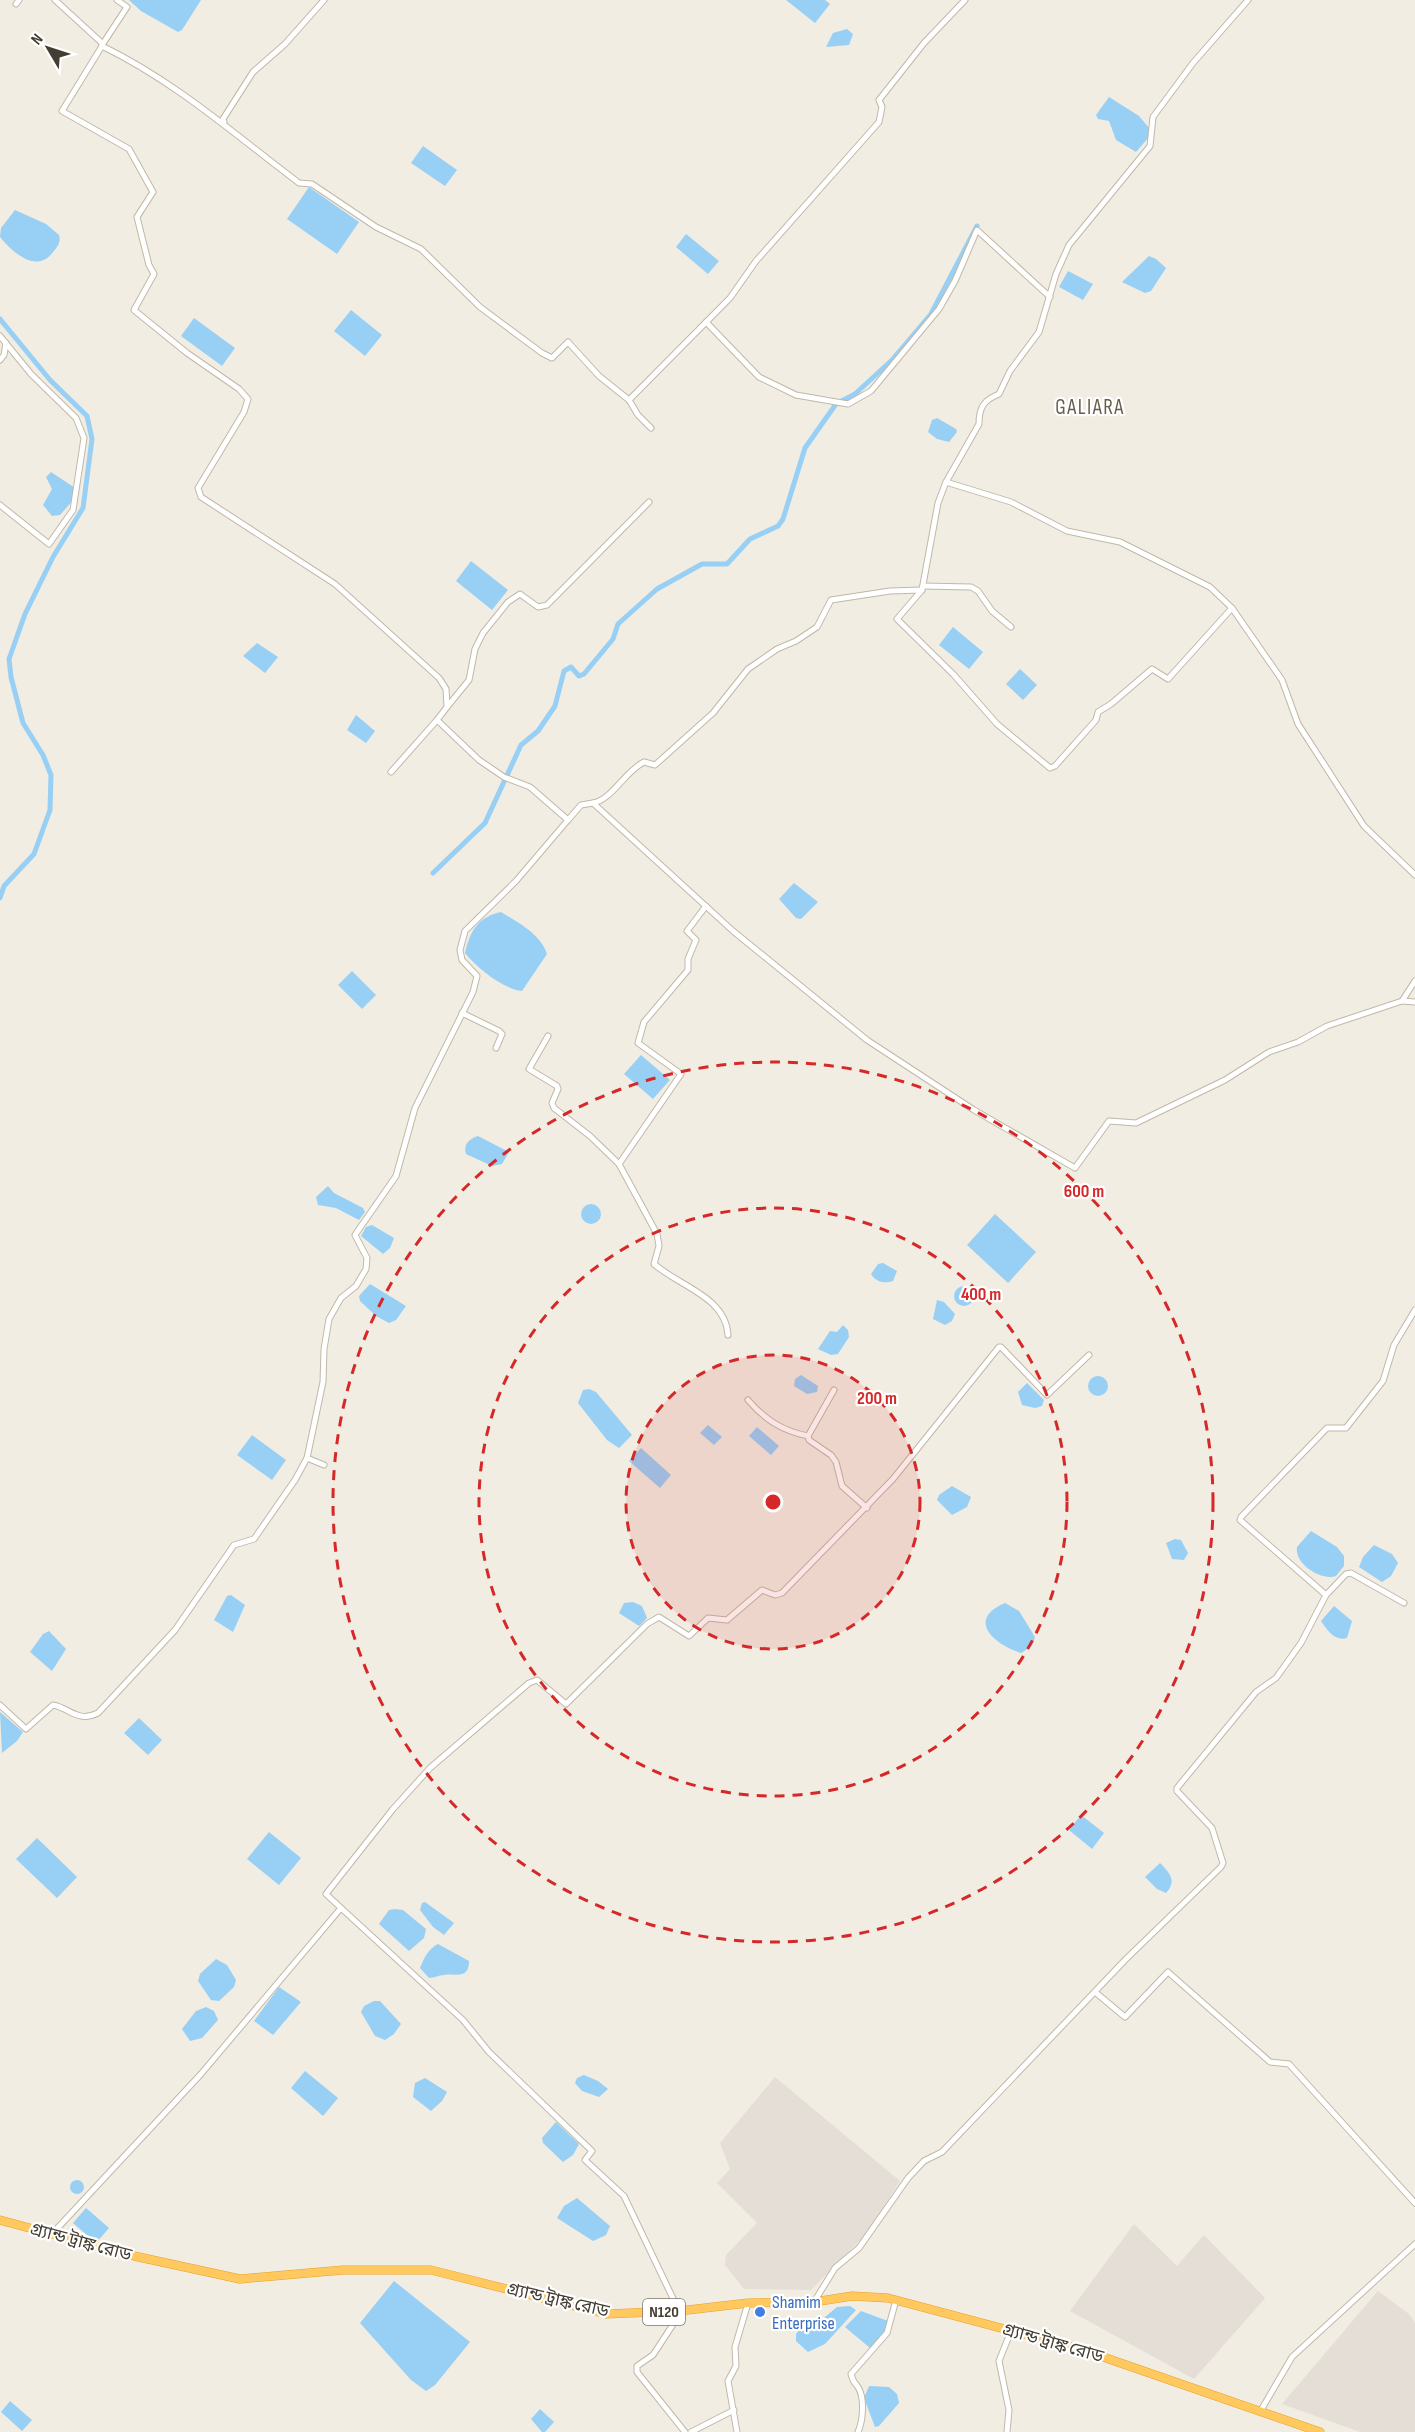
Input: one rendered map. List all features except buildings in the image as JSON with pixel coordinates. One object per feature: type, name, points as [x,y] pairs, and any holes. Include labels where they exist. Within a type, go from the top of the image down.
[{"type":"highway","name":"গ্র্যান্ড ট্রাঙ্ক রোড","points":[[0,2220],[240,2279],[343,2270],[431,2270],[606,2314],[679,2311],[748,2303],[814,2301],[852,2296],[896,2300],[1080,2349],[1320,2432]]},
{"type":"street","points":[[55,0],[102,45],[157,76],[225,123],[299,183],[312,184],[376,228],[421,249],[480,307],[542,353],[552,358],[568,342],[599,376],[629,400],[638,415],[651,428]]},
{"type":"street","points":[[117,0],[127,7],[62,111],[129,148],[153,192],[137,217],[149,265],[154,274],[134,309],[187,353],[239,389],[248,399],[244,412],[198,488],[201,497],[335,584],[439,678],[446,689],[447,707]]},
{"type":"street","points":[[225,123],[223,118],[253,72],[285,44],[324,0]]},
{"type":"street","points":[[629,400],[730,298],[756,261],[879,122],[882,107],[879,100],[924,43],[965,0]]},
{"type":"street","points":[[1232,608],[1168,679],[1150,670],[1111,704],[1098,712],[1096,720],[1055,766],[1050,768],[983,710],[954,675],[897,619],[922,588],[938,503],[946,482],[979,423],[979,412],[987,399],[999,394],[1010,371],[1039,332],[1069,245],[1150,146],[1153,117],[1193,63],[1248,0]]},
{"type":"street","points":[[706,322],[759,376],[796,395],[848,404],[871,391],[939,309],[955,281],[977,230],[1050,297]]},
{"type":"street","points":[[0,336],[37,380],[76,418],[84,438],[73,510],[49,544],[0,505]]},
{"type":"street","points":[[0,360],[4,355],[6,343]]},
{"type":"street","points":[[946,482],[1011,502],[1067,531],[1120,542],[1210,586],[1232,608],[1282,680],[1298,723],[1364,826],[1415,875]]},
{"type":"street","points":[[391,772],[469,680],[475,649],[483,633],[508,602],[520,594],[538,607],[547,606],[649,502]]},
{"type":"street","points":[[0,1705],[26,1729],[53,1705],[73,1715],[91,1716],[98,1713],[175,1630],[234,1545],[254,1539],[281,1502],[307,1458],[324,1382],[324,1349],[329,1319],[341,1298],[356,1286],[366,1269],[367,1258],[355,1235],[396,1176],[415,1108],[462,1013],[477,976],[462,960],[460,950],[465,931],[516,880],[581,805],[601,802],[634,768],[644,762],[655,765],[713,714],[748,669],[777,649],[796,641],[817,627],[831,600],[922,588],[971,587],[978,591],[992,611],[1011,627]]},
{"type":"street","points":[[437,720],[479,760],[508,779],[530,787],[568,819]]},
{"type":"street","points":[[593,803],[706,906],[867,1040],[974,1110],[1074,1168],[1109,1121],[1136,1124],[1225,1080],[1269,1052],[1298,1042],[1327,1026],[1402,1000],[1415,1002]]},
{"type":"street","points":[[619,1164],[681,1074],[638,1043],[644,1022],[688,970],[688,959],[696,940],[687,931],[706,906]]},
{"type":"street","points":[[1402,1000],[1415,981]]},
{"type":"street","points":[[462,1013],[502,1034],[496,1048]]},
{"type":"street","points":[[548,1036],[529,1070],[557,1086],[558,1089],[552,1103],[554,1108],[590,1136],[619,1164],[657,1234],[658,1246],[654,1264],[698,1292],[723,1316],[728,1335]]},
{"type":"street","points":[[1326,1595],[1240,1520],[1240,1517],[1327,1428],[1346,1428],[1383,1381],[1394,1345],[1415,1310]]},
{"type":"street","points":[[685,2432],[637,2372],[637,2366],[652,2355],[659,2346],[679,2311],[624,2196],[585,2160],[592,2151],[489,2052],[463,2020],[326,1894],[393,1809],[430,1768],[529,1683],[537,1680],[566,1704],[647,1624],[659,1617],[689,1636],[708,1618],[727,1620],[762,1590],[775,1595],[782,1593],[867,1508],[926,1441],[999,1347],[1047,1395],[1089,1355]]},
{"type":"street","points":[[808,1436],[834,1390]]},
{"type":"street","points":[[748,1400],[767,1420],[794,1433],[808,1436]]},
{"type":"street","points":[[808,1436],[809,1440],[836,1462],[842,1486],[867,1508]]},
{"type":"street","points":[[307,1458],[324,1465]]},
{"type":"street","points":[[814,2301],[835,2268],[859,2248],[908,2178],[924,2162],[942,2152],[1095,1992],[1223,1863],[1212,1828],[1177,1791],[1177,1788],[1256,1692],[1276,1678],[1301,1643],[1326,1595],[1346,1574],[1351,1573],[1404,1603]]},
{"type":"street","points":[[52,2234],[201,2074],[341,1908]]},
{"type":"street","points":[[1095,1992],[1125,2017],[1168,1972],[1270,2062],[1289,2064],[1415,2203]]},
{"type":"street","points":[[1260,2412],[1292,2357],[1415,2244]]},
{"type":"street","points":[[858,2432],[862,2405],[858,2388],[853,2383],[851,2374],[887,2333],[896,2300]]},
{"type":"street","points":[[737,2432],[728,2380],[736,2366],[735,2347],[748,2303]]},
{"type":"street","points":[[1007,2432],[1009,2410],[999,2361],[1011,2331]]},
{"type":"street","points":[[691,2432],[734,2410]]},
{"type":"shaded area","points":[[775,2077],[900,2181],[867,2233],[811,2290],[744,2289],[725,2265],[726,2255],[757,2223],[717,2183],[730,2169],[720,2143]]},
{"type":"shaded area","points":[[1134,2224],[1177,2266],[1204,2235],[1265,2298],[1194,2379],[1070,2311]]},
{"type":"shaded area","points":[[1378,2291],[1409,2314],[1415,2323],[1415,2432],[1360,2432],[1282,2404]]},
{"type":"water","points":[[129,0],[201,0],[182,30],[178,32],[141,11]]},
{"type":"water","points":[[786,0],[825,0],[830,4],[815,23]]},
{"type":"water","points":[[847,29],[853,34],[849,45],[826,47],[833,33]]},
{"type":"water","points":[[1109,97],[1139,116],[1150,129],[1149,137],[1136,152],[1116,140],[1109,121],[1098,119],[1096,115]]},
{"type":"water","points":[[423,146],[457,170],[445,186],[411,163]]},
{"type":"water","points":[[309,187],[359,222],[337,254],[287,219]]},
{"type":"water","points":[[15,210],[46,224],[59,235],[58,246],[47,258],[40,261],[25,259],[0,237],[1,228]]},
{"type":"water","points":[[686,234],[719,261],[708,274],[676,247]]},
{"type":"water","points":[[1149,256],[1166,268],[1151,291],[1145,293],[1122,282]]},
{"type":"water","points":[[1068,271],[1093,284],[1083,300],[1059,287]]},
{"type":"water","points":[[351,310],[382,335],[365,356],[334,331]]},
{"type":"water","points":[[194,318],[235,348],[222,366],[181,336]]},
{"type":"water","points":[[937,418],[956,429],[957,432],[949,442],[937,439],[928,432],[932,420]]},
{"type":"water","points":[[51,472],[75,488],[74,499],[60,515],[52,516],[43,505],[52,489],[46,477]]},
{"type":"water","points":[[471,561],[508,590],[492,610],[456,581]]},
{"type":"water","points":[[953,627],[983,652],[969,669],[939,645]]},
{"type":"water","points":[[257,643],[278,657],[265,673],[243,656]]},
{"type":"water","points":[[1020,669],[1037,685],[1023,700],[1006,684]]},
{"type":"water","points":[[356,715],[375,731],[366,743],[347,730]]},
{"type":"water","points":[[794,883],[818,902],[801,919],[796,918],[779,899]]},
{"type":"water","points":[[501,912],[521,924],[540,940],[547,954],[522,991],[491,977],[465,953],[476,926],[486,917]]},
{"type":"water","points":[[352,971],[376,995],[362,1009],[338,985]]},
{"type":"water","points":[[641,1055],[670,1080],[653,1099],[624,1074]]},
{"type":"water","points":[[478,1136],[509,1152],[502,1164],[492,1166],[466,1154],[465,1147],[468,1142]]},
{"type":"water","points":[[328,1186],[334,1193],[363,1208],[365,1212],[359,1220],[336,1208],[318,1205],[316,1197]]},
{"type":"water","points":[[591,1204],[598,1207],[601,1214],[598,1221],[591,1224],[584,1221],[581,1214],[584,1207]]},
{"type":"water","points":[[995,1214],[1036,1252],[1008,1283],[967,1245]]},
{"type":"water","points":[[372,1225],[394,1238],[390,1248],[383,1254],[361,1236],[366,1227]]},
{"type":"water","points":[[883,1263],[897,1271],[893,1281],[881,1282],[871,1274],[878,1264]]},
{"type":"water","points":[[370,1284],[406,1306],[396,1320],[389,1323],[376,1316],[360,1301],[359,1296]]},
{"type":"water","points":[[964,1286],[971,1289],[974,1296],[971,1303],[964,1306],[957,1303],[954,1296],[957,1289]]},
{"type":"water","points":[[937,1300],[944,1302],[955,1314],[952,1321],[945,1325],[933,1319]]},
{"type":"water","points":[[843,1325],[848,1330],[849,1337],[838,1354],[831,1355],[818,1349],[830,1331],[837,1332]]},
{"type":"water","points":[[801,1375],[818,1386],[817,1392],[807,1394],[794,1386],[795,1379]]},
{"type":"water","points":[[1098,1376],[1105,1379],[1108,1386],[1105,1393],[1098,1396],[1091,1393],[1088,1386],[1091,1379]]},
{"type":"water","points":[[1027,1383],[1044,1400],[1042,1406],[1035,1408],[1022,1405],[1018,1392]]},
{"type":"water","points":[[589,1389],[596,1392],[632,1435],[619,1448],[607,1440],[578,1403],[583,1390]]},
{"type":"water","points":[[708,1425],[722,1437],[714,1445],[700,1433]]},
{"type":"water","points":[[757,1427],[779,1446],[771,1455],[749,1436]]},
{"type":"water","points":[[252,1435],[286,1460],[272,1480],[237,1455]]},
{"type":"water","points":[[641,1448],[671,1475],[660,1488],[629,1461]]},
{"type":"water","points":[[952,1486],[971,1497],[967,1507],[952,1515],[937,1500],[939,1495]]},
{"type":"water","points":[[1311,1531],[1337,1547],[1344,1556],[1344,1566],[1336,1576],[1316,1574],[1300,1559],[1297,1547]]},
{"type":"water","points":[[1175,1539],[1181,1540],[1188,1553],[1184,1560],[1172,1559],[1166,1543]]},
{"type":"water","points":[[1374,1545],[1392,1554],[1398,1563],[1391,1576],[1382,1582],[1359,1567],[1363,1557]]},
{"type":"water","points":[[231,1595],[245,1605],[233,1632],[214,1620],[227,1596]]},
{"type":"water","points":[[633,1602],[642,1606],[647,1618],[639,1626],[619,1613],[624,1603]]},
{"type":"water","points":[[1005,1603],[1019,1611],[1035,1637],[1032,1646],[1021,1653],[1002,1644],[988,1631],[987,1617],[993,1610]]},
{"type":"water","points":[[1334,1606],[1352,1621],[1347,1638],[1335,1637],[1321,1621]]},
{"type":"water","points":[[49,1631],[66,1649],[52,1671],[30,1652],[43,1634]]},
{"type":"water","points":[[0,1712],[23,1732],[17,1741],[2,1753]]},
{"type":"water","points":[[139,1718],[162,1740],[148,1755],[124,1733]]},
{"type":"water","points":[[1081,1815],[1104,1833],[1092,1849],[1069,1830]]},
{"type":"water","points":[[269,1832],[301,1858],[279,1885],[247,1859]]},
{"type":"water","points":[[37,1838],[77,1877],[57,1898],[16,1859]]},
{"type":"water","points":[[1160,1863],[1167,1870],[1172,1881],[1166,1893],[1157,1889],[1145,1877]]},
{"type":"water","points":[[425,1902],[454,1923],[444,1935],[433,1927],[420,1910],[422,1903]]},
{"type":"water","points":[[389,1910],[403,1910],[426,1929],[424,1938],[409,1951],[379,1924]]},
{"type":"water","points":[[438,1944],[469,1961],[467,1971],[461,1974],[429,1978],[420,1968],[429,1951]]},
{"type":"water","points":[[216,1959],[227,1965],[236,1980],[234,1987],[219,2001],[211,2000],[198,1981],[200,1974]]},
{"type":"water","points":[[279,1987],[301,2002],[273,2035],[254,2021]]},
{"type":"water","points":[[380,2001],[401,2024],[394,2034],[385,2040],[375,2036],[361,2012],[364,2006]]},
{"type":"water","points":[[206,2007],[214,2011],[218,2020],[202,2038],[190,2041],[182,2029],[196,2011]]},
{"type":"water","points":[[305,2071],[338,2098],[323,2116],[291,2088]]},
{"type":"water","points":[[584,2075],[598,2081],[608,2089],[599,2097],[582,2091],[575,2083],[577,2078]]},
{"type":"water","points":[[425,2078],[447,2092],[442,2101],[431,2111],[413,2097],[415,2083]]},
{"type":"water","points":[[556,2122],[579,2144],[573,2155],[563,2162],[543,2143],[542,2138]]},
{"type":"water","points":[[74,2180],[80,2180],[84,2187],[80,2194],[74,2194],[70,2190],[70,2184]]},
{"type":"water","points":[[577,2198],[610,2226],[606,2235],[593,2241],[557,2218],[564,2206]]},
{"type":"water","points":[[86,2208],[109,2228],[96,2243],[73,2223]]},
{"type":"water","points":[[394,2281],[470,2342],[435,2385],[426,2391],[411,2380],[360,2323]]},
{"type":"water","points":[[850,2306],[856,2310],[825,2344],[808,2352],[796,2341],[796,2334],[802,2327],[819,2322],[837,2307]]},
{"type":"water","points":[[861,2311],[888,2321],[885,2331],[870,2348],[845,2327]]},
{"type":"water","points":[[869,2386],[889,2387],[897,2394],[899,2403],[879,2426],[875,2427],[864,2398]]},
{"type":"water","points":[[10,2401],[32,2420],[22,2431],[1,2412]]},
{"type":"water","points":[[540,2409],[554,2422],[545,2432],[542,2432],[531,2419]]},
{"type":"waterway","points":[[433,873],[485,823],[521,745],[538,731],[555,706],[564,671],[571,667],[579,676],[584,674],[613,639],[618,624],[657,589],[702,564],[727,564],[750,539],[778,526],[783,519],[805,448],[836,404],[855,394],[892,360],[931,314],[977,226]]},
{"type":"waterway","points":[[0,319],[50,380],[87,416],[92,439],[83,508],[53,557],[25,614],[9,659],[11,677],[23,723],[43,755],[51,775],[50,810],[34,854],[4,886],[0,898]]},
{"type":"place","name":"Shamim Enterprise","points":[[760,2312]]},
{"type":"district","name":"GALIARA","points":[[1090,407]]}]
